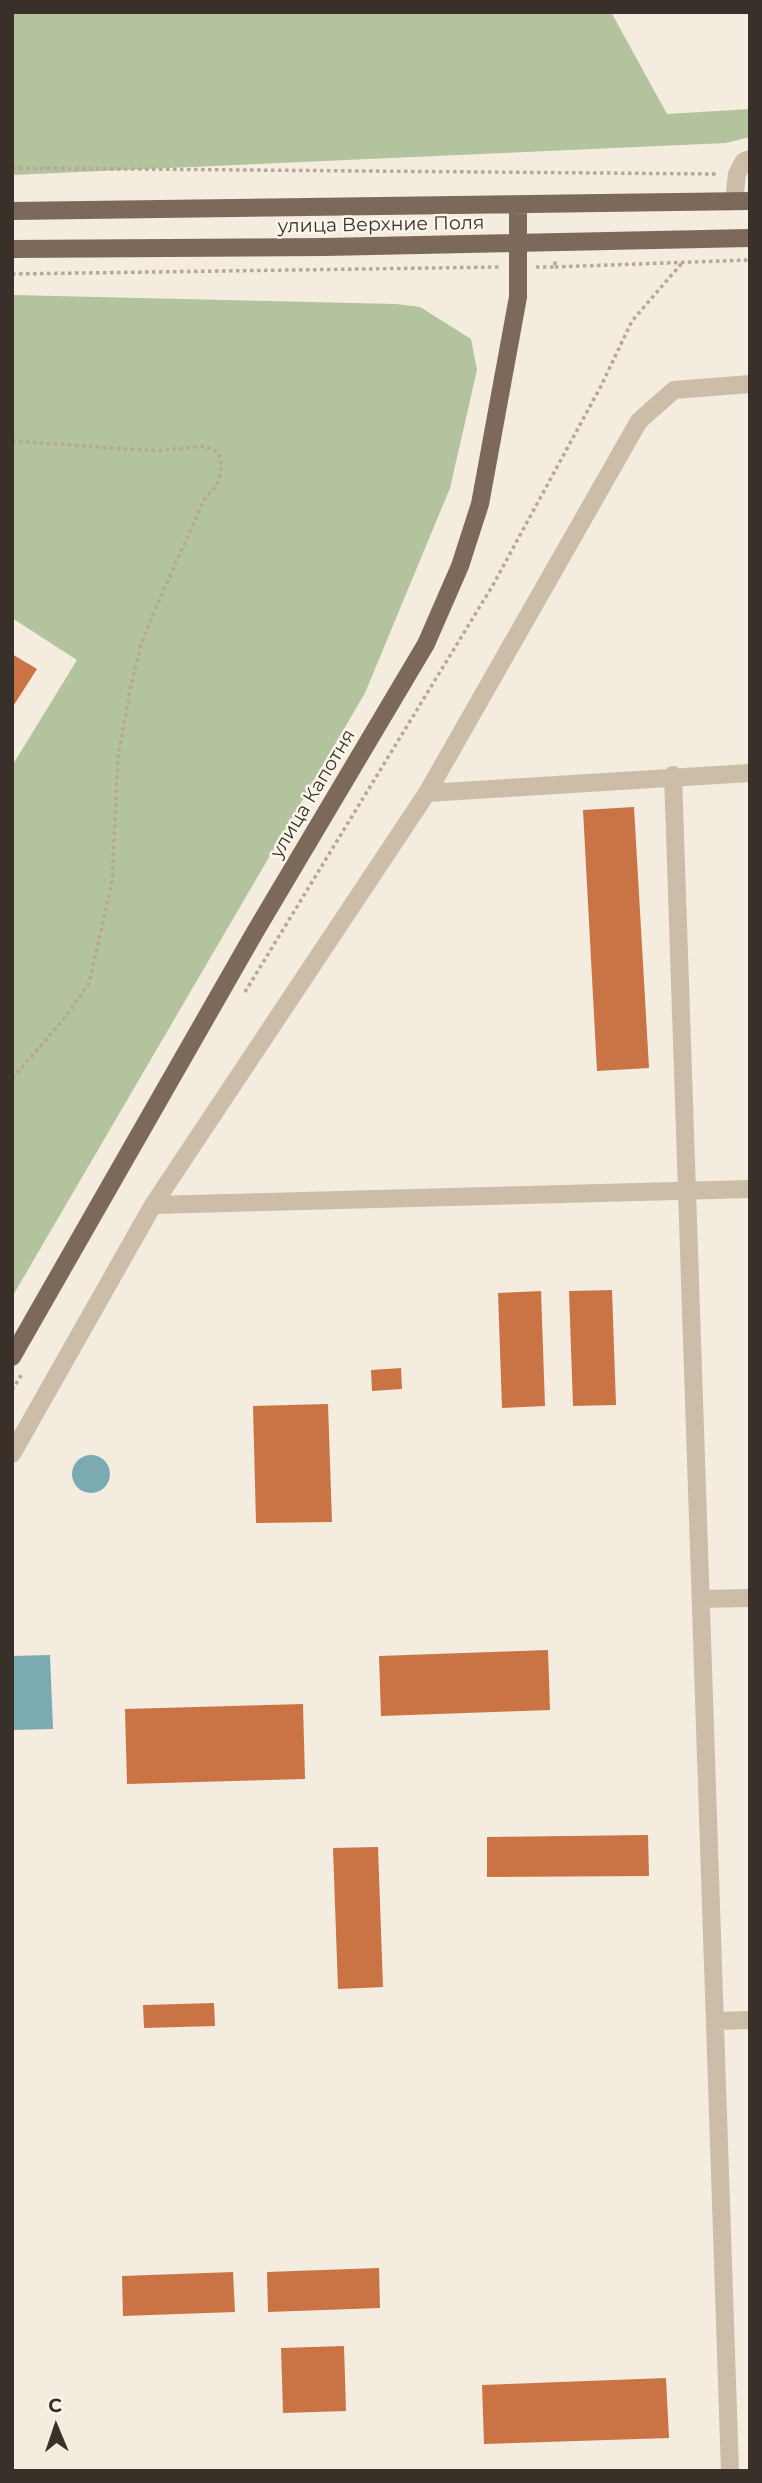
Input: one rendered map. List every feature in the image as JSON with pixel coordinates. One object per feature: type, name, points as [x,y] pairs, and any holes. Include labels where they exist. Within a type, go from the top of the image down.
[{"type":"main road","name":"улица Верхние Поля","points":[[12,211],[742,201]]},
{"type":"main road","name":"улица Капотня","points":[[19,1362],[255,932],[426,644],[460,566],[480,504],[518,297],[518,206]]},
{"type":"main road","name":"улица Верхние Поля","points":[[12,249],[750,238]]},
{"type":"lane","points":[[742,201],[737,174],[744,161],[750,159]]},
{"type":"lane","points":[[12,1454],[153,1205],[427,793],[639,421],[674,390],[750,384]]},
{"type":"lane","points":[[427,793],[750,772]]},
{"type":"lane","points":[[673,775],[730,2471]]},
{"type":"lane","points":[[153,1205],[750,1189]]},
{"type":"lane","points":[[701,1599],[750,1598]]},
{"type":"lane","points":[[716,2021],[750,2020]]},
{"type":"path","points":[[12,168],[737,174]]},
{"type":"path","points":[[555,267],[750,260]]},
{"type":"path","points":[[238,1003],[493,585],[583,420],[632,321],[682,263]]},
{"type":"path","points":[[12,274],[518,267]]},
{"type":"path","points":[[12,441],[158,451],[204,446],[218,452],[222,466],[217,485],[205,498],[158,603],[136,663],[118,758],[112,882],[89,983],[63,1020],[12,1079]]},
{"type":"path","points":[[12,1390],[19,1362]]},
{"type":"green space","points":[[12,12],[611,12],[667,114],[750,109],[750,137],[726,143],[12,175]]},
{"type":"green space","points":[[12,295],[396,304],[420,307],[471,339],[477,370],[450,488],[365,693],[12,1297],[12,766],[77,660],[12,618]]},
{"type":"water","points":[[91,1455],[105,1460],[110,1474],[105,1488],[91,1493],[77,1488],[72,1474],[77,1460]]},
{"type":"water","points":[[50,1655],[53,1729],[12,1730],[12,1656]]},
{"type":"building","points":[[12,654],[37,669],[12,708]]},
{"type":"building","points":[[634,807],[649,1068],[597,1071],[583,810]]},
{"type":"building","points":[[612,1290],[616,1405],[573,1406],[569,1291]]},
{"type":"building","points":[[541,1291],[545,1406],[502,1408],[498,1293]]},
{"type":"building","points":[[401,1368],[402,1389],[372,1391],[371,1370]]},
{"type":"building","points":[[328,1404],[332,1522],[256,1523],[253,1406]]},
{"type":"building","points":[[548,1650],[550,1710],[381,1716],[379,1656]]},
{"type":"building","points":[[303,1704],[305,1779],[127,1784],[125,1709]]},
{"type":"building","points":[[648,1835],[649,1876],[487,1877],[487,1837]]},
{"type":"building","points":[[378,1847],[383,1987],[338,1989],[333,1848]]},
{"type":"building","points":[[214,2003],[215,2026],[144,2028],[143,2005]]},
{"type":"building","points":[[379,2268],[380,2308],[268,2312],[267,2272]]},
{"type":"building","points":[[233,2272],[235,2312],[123,2316],[122,2276]]},
{"type":"building","points":[[344,2346],[346,2411],[283,2413],[281,2348]]},
{"type":"building","points":[[666,2378],[669,2438],[484,2444],[482,2385]]}]
